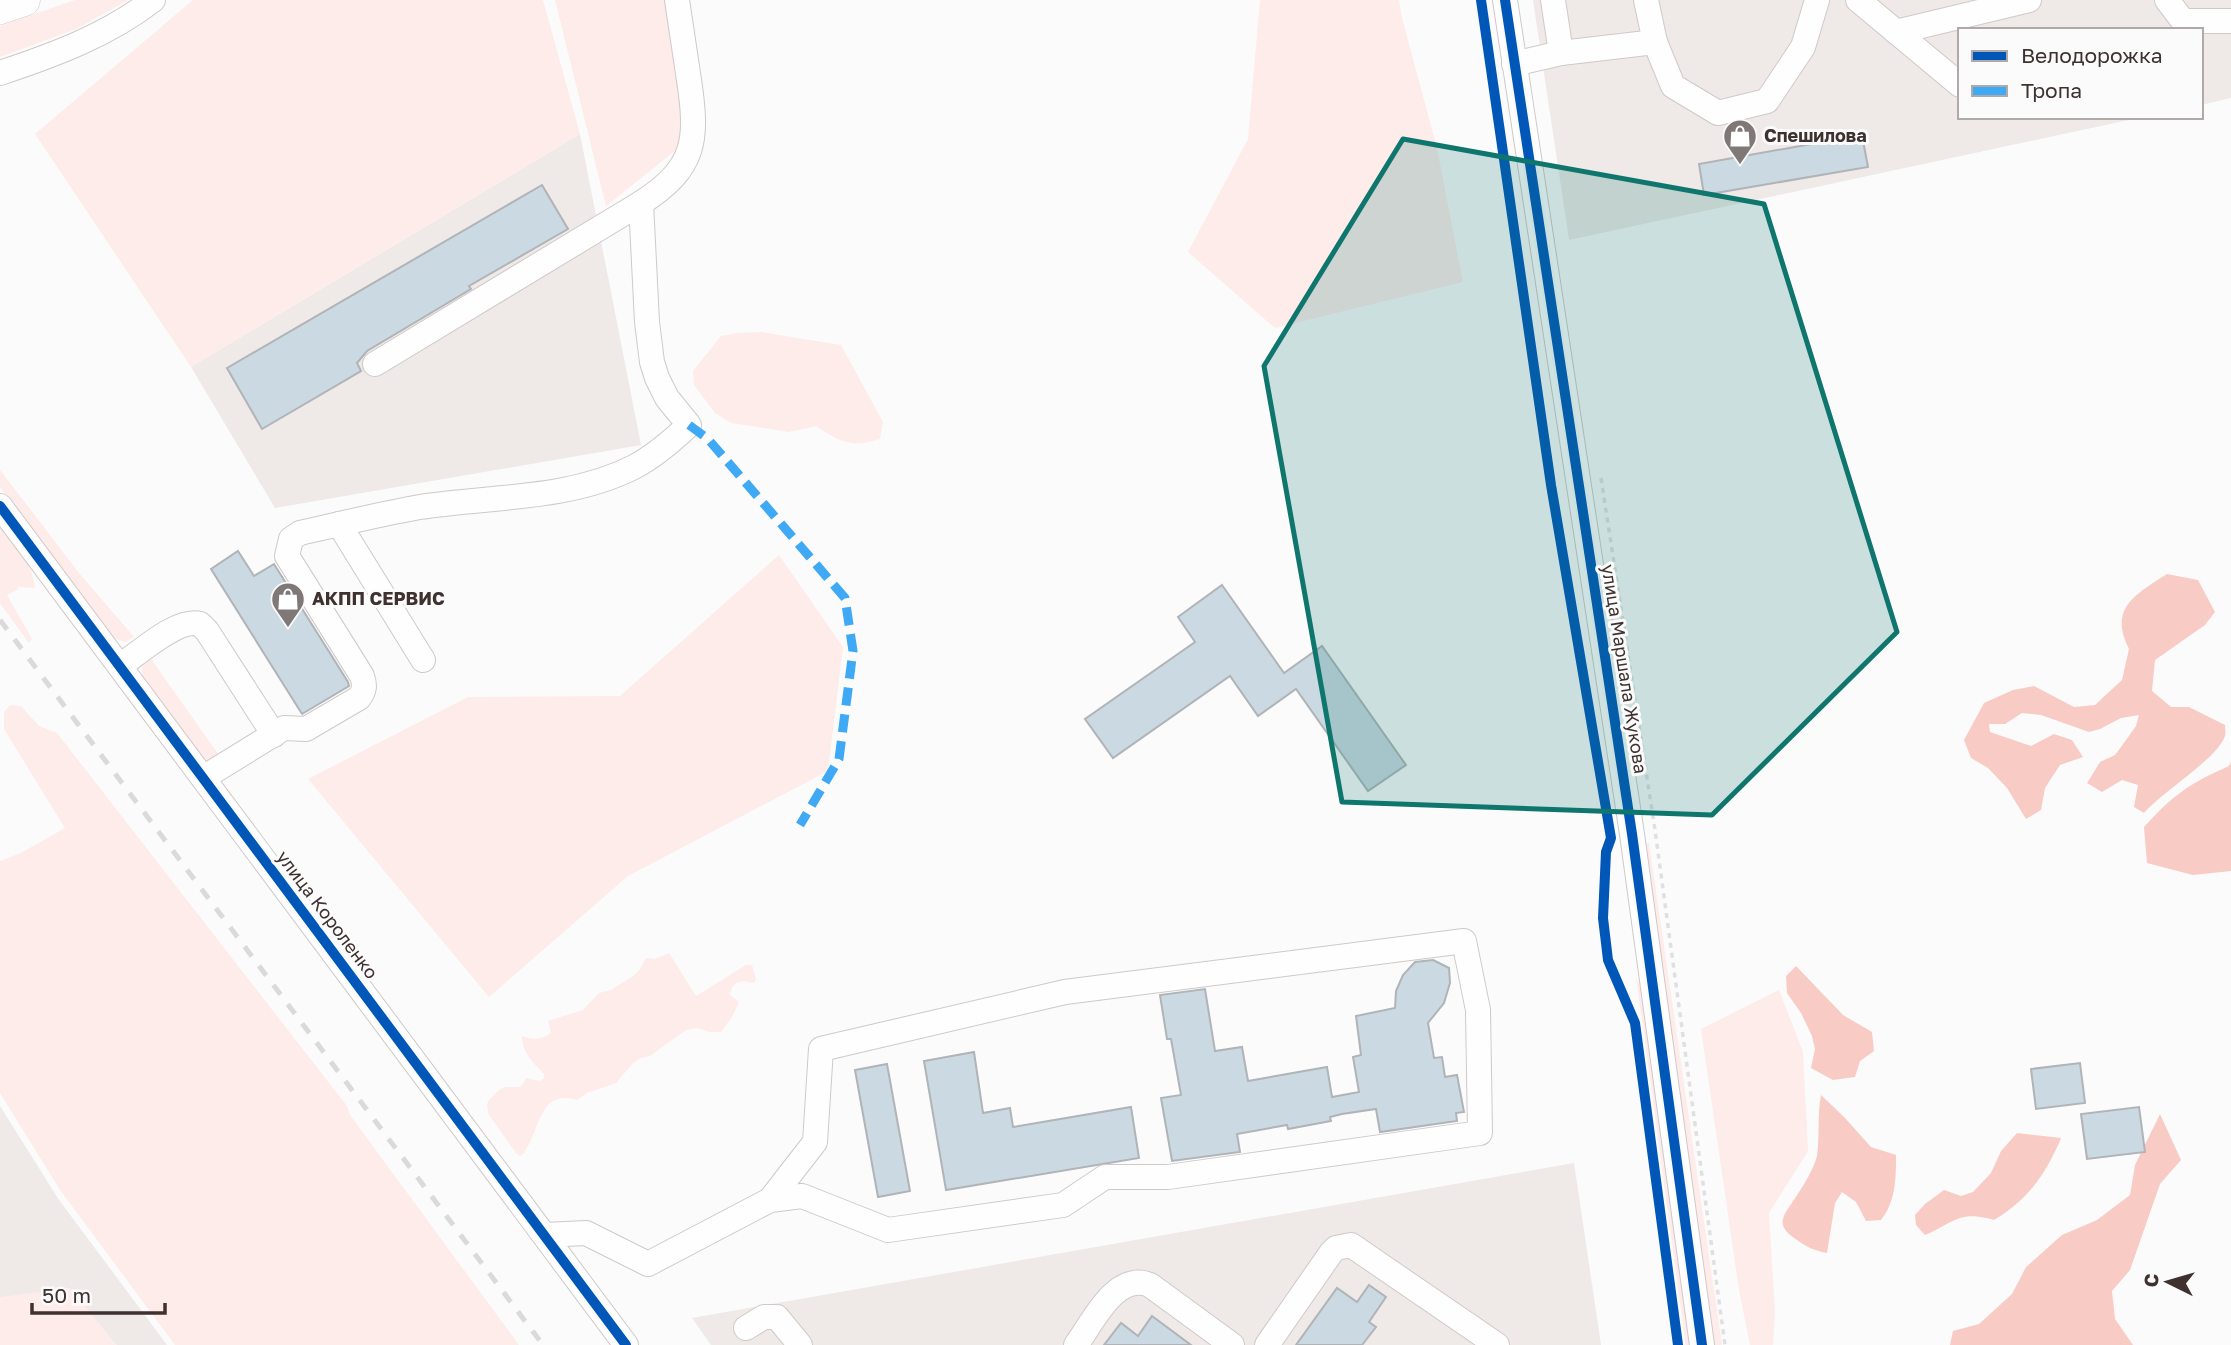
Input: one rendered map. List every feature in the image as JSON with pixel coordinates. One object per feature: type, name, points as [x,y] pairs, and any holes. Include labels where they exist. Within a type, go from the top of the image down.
[{"type":"main road","points":[[0,8],[24,0]]},
{"type":"street","points":[[0,73],[67,49],[119,23],[153,0]]},
{"type":"street","points":[[375,365],[661,191],[674,177],[694,140],[693,110],[677,0]]},
{"type":"street","name":"улица Маршала Жукова","points":[[1506,0],[1632,834],[1702,1345]]},
{"type":"street","points":[[1553,0],[1561,53]]},
{"type":"street","points":[[1646,0],[1655,42],[1673,86],[1718,113],[1767,101],[1803,47],[1817,0]]},
{"type":"street","points":[[1858,0],[1958,83]]},
{"type":"street","points":[[1896,32],[2029,0]]},
{"type":"street","points":[[2167,0],[2182,21],[2231,21]]},
{"type":"street","points":[[1514,64],[1561,53],[1655,42]]},
{"type":"street","points":[[204,778],[284,728],[306,729],[315,725],[359,698],[363,692],[365,684],[362,676],[288,556],[291,539],[300,533],[420,508],[562,490],[587,484],[634,467],[664,448],[689,425],[667,398],[652,362],[647,322],[641,203]]},
{"type":"street","name":"улица Короленко","points":[[0,506],[626,1345]]},
{"type":"street","points":[[339,524],[423,660]]},
{"type":"street","points":[[120,666],[183,624],[200,624],[274,734]]},
{"type":"street","points":[[545,1235],[586,1233],[648,1264],[770,1200],[802,1196],[888,1230],[1063,1205],[1105,1177],[1168,1177],[1480,1133],[1478,1010],[1464,941],[1065,992],[821,1049],[815,1142],[770,1200]]},
{"type":"street","points":[[1267,1345],[1331,1253],[1336,1248],[1352,1245],[1497,1345]]},
{"type":"street","points":[[1076,1345],[1118,1290],[1132,1282],[1142,1282],[1150,1285],[1232,1345]]},
{"type":"street","points":[[746,1328],[764,1317],[777,1317],[800,1345]]},
{"type":"path","points":[[1480,0],[1550,485],[1601,784]]},
{"type":"path","points":[[1655,830],[1725,1345]]},
{"type":"path","points":[[1644,1090],[1678,1345]]},
{"type":"highlighted area","points":[[1403,139],[1764,204],[1897,632],[1712,815],[1342,802],[1264,366]]},
{"type":"shaded area","points":[[75,0],[128,0],[76,29],[0,57],[0,26]]},
{"type":"shaded area","points":[[193,0],[543,0],[580,134],[191,367],[35,134]]},
{"type":"shaded area","points":[[555,0],[669,0],[686,131],[676,150],[606,206]]},
{"type":"shaded area","points":[[1260,0],[1399,0],[1437,148],[1463,282],[1275,328],[1188,252],[1248,139]]},
{"type":"shaded area","points":[[1533,0],[2231,0],[2231,98],[2203,105],[2203,28],[1958,28],[1958,119],[2134,119],[1569,240]]},
{"type":"shaded area","points":[[580,134],[641,445],[275,508],[191,367]]},
{"type":"shaded area","points":[[761,332],[841,345],[883,422],[880,439],[862,443],[846,442],[816,426],[789,432],[731,423],[715,413],[694,385],[693,371],[721,336]]},
{"type":"shaded area","points":[[0,470],[79,573],[134,637],[125,642],[113,638],[0,487]]},
{"type":"shaded area","points":[[0,528],[22,556],[34,579],[35,588],[17,587],[19,589],[7,595],[32,639],[29,643],[0,603]]},
{"type":"shaded area","points":[[779,555],[843,647],[828,771],[628,876],[489,997],[308,779],[468,697],[620,696]]},
{"type":"shaded area","points":[[2167,574],[2198,580],[2215,612],[2205,625],[2155,660],[2152,691],[2171,707],[2189,707],[2225,725],[2225,736],[2220,745],[2201,765],[2144,813],[2134,807],[2138,785],[2122,780],[2102,792],[2087,783],[2100,762],[2115,755],[2136,726],[2139,715],[2121,718],[2089,732],[2041,715],[2022,713],[2005,724],[1989,724],[1990,732],[2031,746],[2054,734],[2072,740],[2083,757],[2060,765],[2045,788],[2041,810],[2026,819],[2007,788],[1988,768],[1971,758],[1964,740],[1984,703],[2013,690],[2034,686],[2074,707],[2095,705],[2122,680],[2129,649],[2123,635],[2122,623],[2128,604],[2145,588]]},
{"type":"shaded area","points":[[151,659],[223,761],[208,762],[203,758],[142,676],[142,667]]},
{"type":"shaded area","points":[[10,705],[21,706],[39,726],[57,733],[347,1106],[350,1115],[519,1345],[175,1345],[60,1190],[0,1093],[0,861],[21,853],[65,828],[4,729],[4,712]]},
{"type":"shaded area","points":[[2231,762],[2231,871],[2193,875],[2147,863],[2144,827],[2182,791],[2229,766]]},
{"type":"shaded area","points":[[1649,843],[1722,1345],[1713,1345],[1642,844]]},
{"type":"shaded area","points":[[669,953],[696,996],[746,965],[752,965],[756,980],[754,983],[738,982],[733,986],[730,995],[739,1002],[721,1032],[698,1028],[686,1030],[650,1056],[633,1063],[616,1083],[587,1093],[577,1100],[565,1098],[548,1105],[530,1143],[520,1156],[489,1115],[487,1106],[488,1101],[505,1087],[521,1087],[526,1078],[540,1081],[544,1078],[544,1074],[526,1052],[522,1036],[537,1039],[548,1035],[551,1033],[548,1021],[583,1010],[599,993],[611,990],[633,976],[646,958],[655,959]]},
{"type":"shaded area","points":[[1796,966],[1843,1015],[1872,1032],[1874,1051],[1860,1061],[1855,1077],[1833,1080],[1811,1068],[1815,1049],[1812,1036],[1787,993],[1786,976]]},
{"type":"shaded area","points":[[1636,977],[1645,998],[1692,1345],[1685,1345]]},
{"type":"shaded area","points":[[1779,990],[1803,1052],[1808,1151],[1769,1213],[1775,1312],[1773,1345],[1750,1345],[1739,1290],[1701,1029]]},
{"type":"shaded area","points":[[1821,1095],[1871,1147],[1896,1155],[1895,1181],[1886,1213],[1881,1220],[1866,1221],[1856,1202],[1842,1192],[1835,1203],[1827,1253],[1815,1250],[1789,1234],[1783,1223],[1785,1213],[1809,1176],[1817,1156]]},
{"type":"shaded area","points":[[0,1106],[59,1200],[167,1345],[0,1345]]},
{"type":"shaded area","points":[[2160,1114],[2181,1160],[2160,1184],[2130,1270],[2112,1291],[2115,1319],[2133,1345],[1950,1345],[1953,1331],[1979,1324],[2012,1294],[2026,1267],[2062,1235],[2097,1220],[2130,1195],[2135,1165]]},
{"type":"shaded area","points":[[2017,1133],[2061,1138],[2049,1163],[2026,1195],[1994,1220],[1965,1217],[1925,1235],[1916,1225],[1915,1215],[1944,1190],[1961,1196],[1973,1192],[1991,1173],[2001,1151]]},
{"type":"shaded area","points":[[1574,1163],[1601,1345],[711,1345],[692,1318]]},
{"type":"shaded area","points":[[70,1288],[117,1345],[0,1345],[0,1297]]},
{"type":"building","points":[[1862,135],[1868,167],[1704,195],[1699,164]]},
{"type":"building","points":[[542,185],[568,229],[469,286],[471,289],[367,351],[357,363],[361,371],[262,429],[227,368]]},
{"type":"building","points":[[238,551],[254,576],[274,564],[348,682],[349,686],[302,714],[211,569]]},
{"type":"building","points":[[1222,585],[1284,673],[1322,646],[1406,765],[1368,791],[1296,689],[1258,716],[1230,676],[1113,758],[1085,719],[1195,642],[1178,617]]},
{"type":"building","points":[[1433,960],[1449,968],[1450,983],[1444,1003],[1428,1023],[1434,1058],[1442,1057],[1445,1077],[1457,1075],[1464,1112],[1456,1113],[1457,1121],[1380,1132],[1376,1109],[1342,1114],[1330,1117],[1331,1121],[1288,1129],[1287,1125],[1237,1134],[1240,1152],[1172,1161],[1161,1098],[1181,1095],[1171,1039],[1167,1039],[1160,995],[1205,989],[1215,1051],[1242,1047],[1248,1081],[1327,1067],[1332,1097],[1359,1092],[1353,1057],[1361,1055],[1356,1016],[1395,1008],[1396,991],[1403,975],[1415,962]]},
{"type":"building","points":[[974,1052],[983,1113],[1010,1108],[1013,1127],[1131,1107],[1139,1158],[946,1190],[924,1061]]},
{"type":"building","points":[[2080,1063],[2085,1103],[2036,1109],[2031,1069]]},
{"type":"building","points":[[887,1064],[910,1191],[878,1197],[855,1070]]},
{"type":"building","points":[[2139,1107],[2145,1152],[2087,1159],[2081,1114]]},
{"type":"building","points":[[1369,1285],[1386,1297],[1369,1322],[1376,1327],[1362,1345],[1296,1345],[1337,1288],[1357,1302]]},
{"type":"building","points":[[1152,1316],[1191,1345],[1104,1345],[1121,1323],[1138,1336]]},
{"type":"railway","points":[[0,620],[543,1345]]},
{"type":"marked path","points":[[689,425],[708,439],[845,598],[853,651],[839,759],[800,825]]},
{"type":"cycle path","points":[[1481,0],[1551,485],[1611,838],[1606,852],[1603,918],[1608,960],[1635,1023],[1678,1345]]},
{"type":"cycle path","points":[[1505,0],[1632,834],[1702,1345]]},
{"type":"cycle path","points":[[0,506],[626,1345]]},
{"type":"place","name":"Спешилова","points":[[1740,166]]},
{"type":"place","name":"АКПП СЕРВИС","points":[[288,629]]}]
